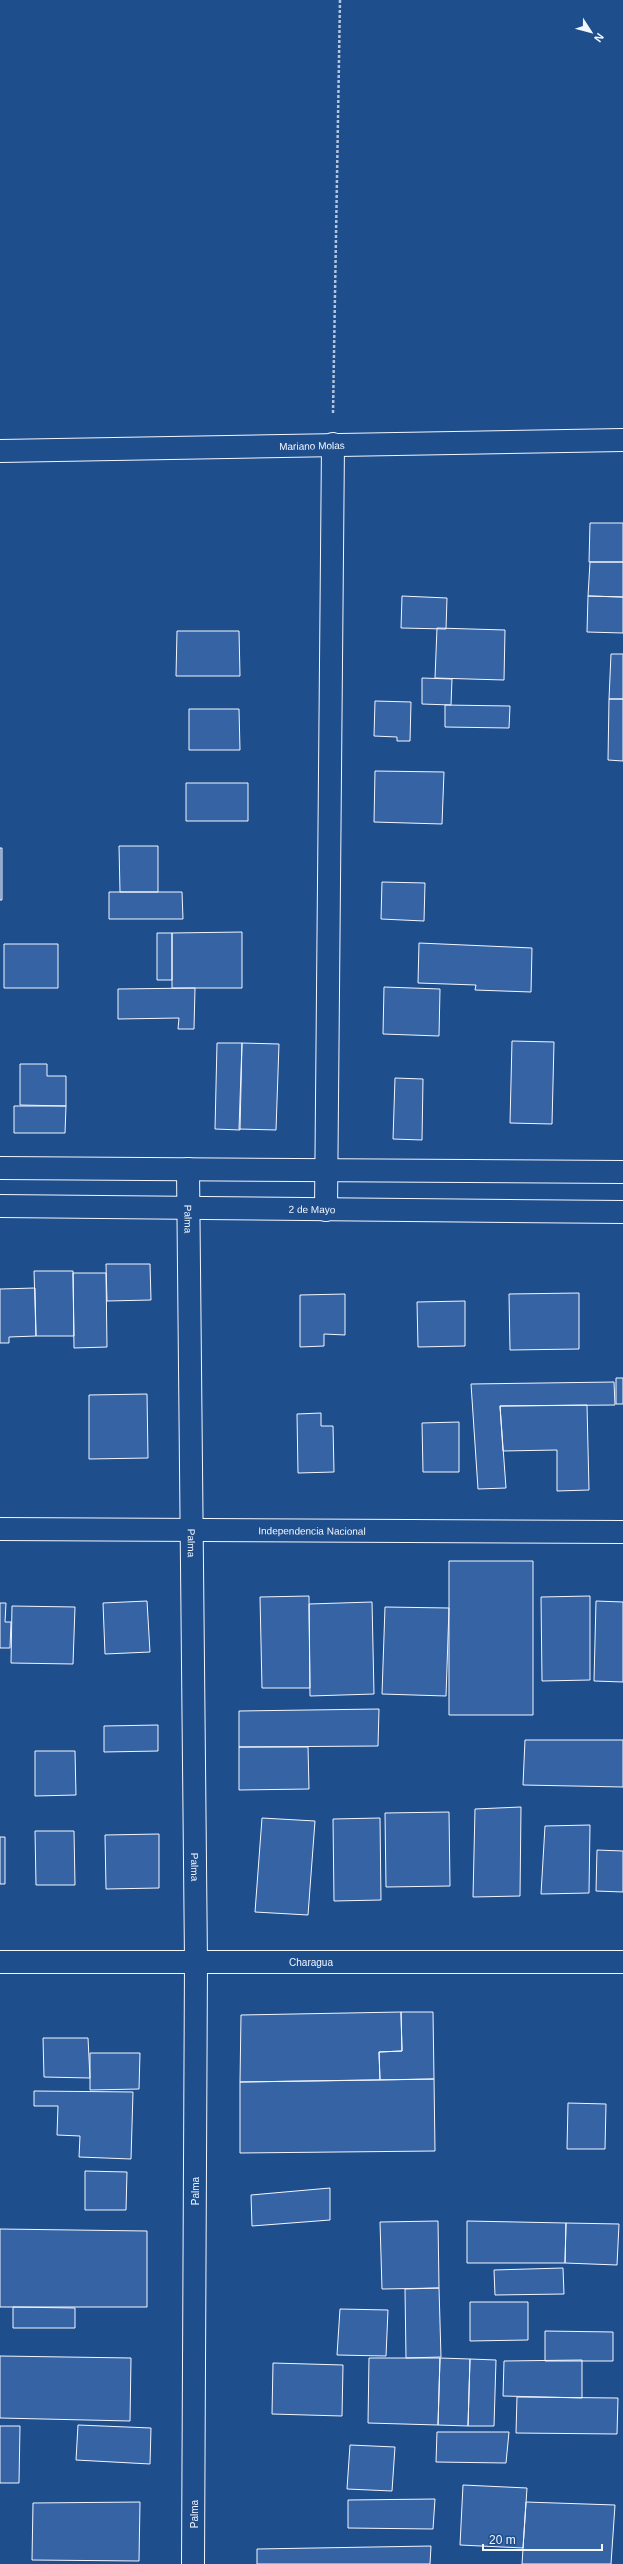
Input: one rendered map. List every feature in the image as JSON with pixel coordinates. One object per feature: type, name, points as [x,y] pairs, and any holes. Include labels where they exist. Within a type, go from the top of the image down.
[{"type":"street","name":"Mariano Molas","points":[[0,451],[623,440]]},
{"type":"street","points":[[326,1210],[333,444]]},
{"type":"street","points":[[0,1168],[623,1172]]},
{"type":"street","name":"Palma","points":[[188,1169],[196,1962],[193,2564]]},
{"type":"street","name":"2 de Mayo","points":[[0,1206],[623,1212]]},
{"type":"street","name":"Independencia Nacional","points":[[0,1529],[623,1532]]},
{"type":"street","name":"Charagua","points":[[0,1962],[623,1962]]},
{"type":"path","points":[[333,444],[340,0]]},
{"type":"building","points":[[590,523],[623,523],[623,562],[589,562]]},
{"type":"building","points":[[590,562],[623,562],[623,597],[588,596]]},
{"type":"building","points":[[402,596],[447,598],[446,629],[401,628]]},
{"type":"building","points":[[588,596],[623,597],[623,633],[587,632]]},
{"type":"building","points":[[437,628],[505,630],[504,680],[435,678]]},
{"type":"building","points":[[177,631],[239,631],[240,676],[176,676]]},
{"type":"building","points":[[611,654],[623,654],[623,699],[609,699]]},
{"type":"building","points":[[422,678],[452,679],[451,705],[422,704]]},
{"type":"building","points":[[609,699],[623,699],[623,761],[608,760]]},
{"type":"building","points":[[375,701],[411,702],[410,741],[397,741],[397,737],[374,736]]},
{"type":"building","points":[[445,705],[510,706],[509,728],[445,727]]},
{"type":"building","points":[[189,709],[239,709],[240,750],[189,750]]},
{"type":"building","points":[[375,771],[444,772],[442,824],[374,822]]},
{"type":"building","points":[[186,783],[248,783],[248,821],[186,821]]},
{"type":"building","points":[[119,846],[158,846],[158,892],[120,892]]},
{"type":"building","points":[[0,848],[2,848],[2,900],[0,900]]},
{"type":"building","points":[[382,882],[425,883],[424,921],[381,919]]},
{"type":"building","points":[[109,892],[182,892],[183,919],[109,919]]},
{"type":"building","points":[[242,932],[242,988],[172,988],[172,933]]},
{"type":"building","points":[[157,933],[172,933],[172,980],[157,980]]},
{"type":"building","points":[[419,943],[532,948],[531,992],[475,990],[476,985],[418,983]]},
{"type":"building","points":[[4,944],[58,944],[58,988],[4,988]]},
{"type":"building","points":[[384,987],[440,989],[439,1036],[383,1034]]},
{"type":"building","points":[[195,988],[194,1029],[178,1029],[179,1018],[118,1019],[118,989]]},
{"type":"building","points":[[512,1041],[554,1042],[552,1124],[510,1123]]},
{"type":"building","points":[[217,1043],[242,1043],[240,1130],[215,1129]]},
{"type":"building","points":[[242,1043],[279,1044],[276,1130],[239,1129]]},
{"type":"building","points":[[20,1064],[47,1064],[47,1076],[66,1076],[66,1106],[20,1105]]},
{"type":"building","points":[[395,1078],[423,1079],[422,1140],[393,1139]]},
{"type":"building","points":[[14,1106],[66,1106],[65,1133],[14,1133]]},
{"type":"building","points":[[106,1264],[150,1264],[151,1300],[107,1301]]},
{"type":"building","points":[[34,1271],[73,1271],[74,1336],[36,1336]]},
{"type":"building","points":[[73,1273],[106,1273],[107,1347],[74,1348]]},
{"type":"building","points":[[35,1288],[36,1336],[9,1337],[9,1343],[0,1343],[0,1289]]},
{"type":"building","points":[[579,1293],[579,1349],[510,1350],[509,1294]]},
{"type":"building","points":[[345,1294],[345,1335],[324,1334],[324,1346],[300,1347],[300,1295]]},
{"type":"building","points":[[465,1301],[465,1346],[418,1347],[417,1302]]},
{"type":"building","points":[[616,1378],[623,1378],[623,1404],[616,1404]]},
{"type":"building","points":[[614,1382],[615,1405],[500,1406],[506,1488],[478,1489],[471,1384]]},
{"type":"building","points":[[147,1394],[148,1458],[89,1459],[89,1395]]},
{"type":"building","points":[[587,1405],[589,1490],[557,1491],[557,1450],[503,1451],[500,1406]]},
{"type":"building","points":[[321,1413],[321,1426],[333,1426],[334,1472],[298,1473],[297,1414]]},
{"type":"building","points":[[459,1422],[459,1472],[423,1472],[422,1423]]},
{"type":"building","points":[[449,1561],[533,1561],[533,1715],[449,1715]]},
{"type":"building","points":[[309,1596],[310,1688],[262,1688],[260,1597]]},
{"type":"building","points":[[590,1596],[590,1680],[542,1681],[541,1597]]},
{"type":"building","points":[[147,1601],[150,1652],[105,1654],[103,1603]]},
{"type":"building","points":[[596,1601],[623,1602],[623,1682],[594,1681]]},
{"type":"building","points":[[372,1602],[374,1694],[310,1696],[309,1604]]},
{"type":"building","points":[[0,1603],[6,1603],[5,1622],[11,1622],[10,1648],[0,1648]]},
{"type":"building","points":[[12,1606],[75,1607],[73,1664],[11,1663]]},
{"type":"building","points":[[385,1607],[449,1608],[446,1696],[382,1694]]},
{"type":"building","points":[[379,1709],[378,1746],[239,1747],[239,1711]]},
{"type":"building","points":[[158,1725],[158,1751],[104,1752],[104,1726]]},
{"type":"building","points":[[525,1740],[623,1740],[623,1787],[523,1785]]},
{"type":"building","points":[[239,1747],[308,1747],[309,1789],[239,1790]]},
{"type":"building","points":[[35,1751],[75,1751],[76,1795],[35,1796]]},
{"type":"building","points":[[521,1807],[520,1896],[473,1897],[475,1809]]},
{"type":"building","points":[[449,1812],[450,1886],[386,1887],[385,1813]]},
{"type":"building","points":[[262,1818],[315,1821],[308,1915],[255,1912]]},
{"type":"building","points":[[380,1818],[381,1900],[334,1901],[333,1819]]},
{"type":"building","points":[[590,1825],[589,1893],[541,1894],[545,1826]]},
{"type":"building","points":[[35,1831],[74,1831],[75,1885],[36,1885]]},
{"type":"building","points":[[159,1834],[159,1888],[106,1889],[105,1835]]},
{"type":"building","points":[[0,1837],[5,1837],[5,1884],[0,1884]]},
{"type":"building","points":[[597,1850],[623,1851],[623,1892],[596,1891]]},
{"type":"building","points":[[401,2012],[433,2012],[434,2079],[380,2080],[379,2052],[402,2051]]},
{"type":"building","points":[[401,2012],[402,2051],[379,2052],[380,2080],[240,2082],[241,2015]]},
{"type":"building","points":[[43,2038],[88,2038],[90,2078],[44,2077]]},
{"type":"building","points":[[90,2053],[140,2053],[139,2089],[90,2090]]},
{"type":"building","points":[[434,2079],[435,2151],[240,2153],[240,2082]]},
{"type":"building","points":[[34,2091],[133,2092],[131,2159],[79,2157],[80,2136],[57,2135],[58,2106],[34,2106]]},
{"type":"building","points":[[568,2103],[606,2104],[605,2149],[567,2149]]},
{"type":"building","points":[[85,2171],[127,2172],[126,2210],[85,2210]]},
{"type":"building","points":[[330,2188],[330,2220],[252,2226],[251,2195]]},
{"type":"building","points":[[438,2221],[439,2288],[382,2289],[380,2222]]},
{"type":"building","points":[[467,2221],[566,2223],[565,2263],[467,2263]]},
{"type":"building","points":[[566,2223],[619,2224],[617,2265],[565,2263]]},
{"type":"building","points":[[0,2229],[147,2231],[147,2307],[0,2307]]},
{"type":"building","points":[[563,2268],[564,2294],[495,2295],[494,2270]]},
{"type":"building","points":[[439,2288],[441,2357],[406,2358],[405,2289]]},
{"type":"building","points":[[470,2302],[528,2302],[528,2340],[470,2341]]},
{"type":"building","points":[[13,2307],[75,2308],[75,2328],[13,2328]]},
{"type":"building","points":[[340,2309],[388,2310],[386,2356],[337,2355]]},
{"type":"building","points":[[545,2331],[613,2332],[613,2361],[545,2361]]},
{"type":"building","points":[[0,2356],[131,2358],[130,2421],[0,2418]]},
{"type":"building","points":[[369,2358],[440,2358],[438,2425],[368,2423]]},
{"type":"building","points":[[440,2358],[470,2359],[468,2426],[438,2425]]},
{"type":"building","points":[[470,2359],[496,2360],[494,2426],[468,2426]]},
{"type":"building","points":[[582,2360],[582,2398],[503,2396],[504,2361]]},
{"type":"building","points":[[273,2363],[343,2365],[342,2416],[272,2414]]},
{"type":"building","points":[[517,2397],[618,2398],[617,2434],[516,2433]]},
{"type":"building","points":[[78,2425],[151,2428],[150,2464],[76,2460]]},
{"type":"building","points":[[0,2426],[20,2426],[19,2483],[0,2483]]},
{"type":"building","points":[[437,2432],[509,2432],[506,2463],[436,2462]]},
{"type":"building","points":[[350,2445],[395,2447],[392,2491],[347,2489]]},
{"type":"building","points":[[463,2485],[527,2488],[523,2548],[460,2545]]},
{"type":"building","points":[[435,2499],[433,2529],[348,2528],[348,2500]]},
{"type":"building","points":[[140,2502],[139,2561],[32,2560],[33,2503]]},
{"type":"building","points":[[526,2502],[615,2505],[611,2564],[522,2564]]},
{"type":"building","points":[[431,2546],[430,2564],[257,2564],[257,2549]]}]
